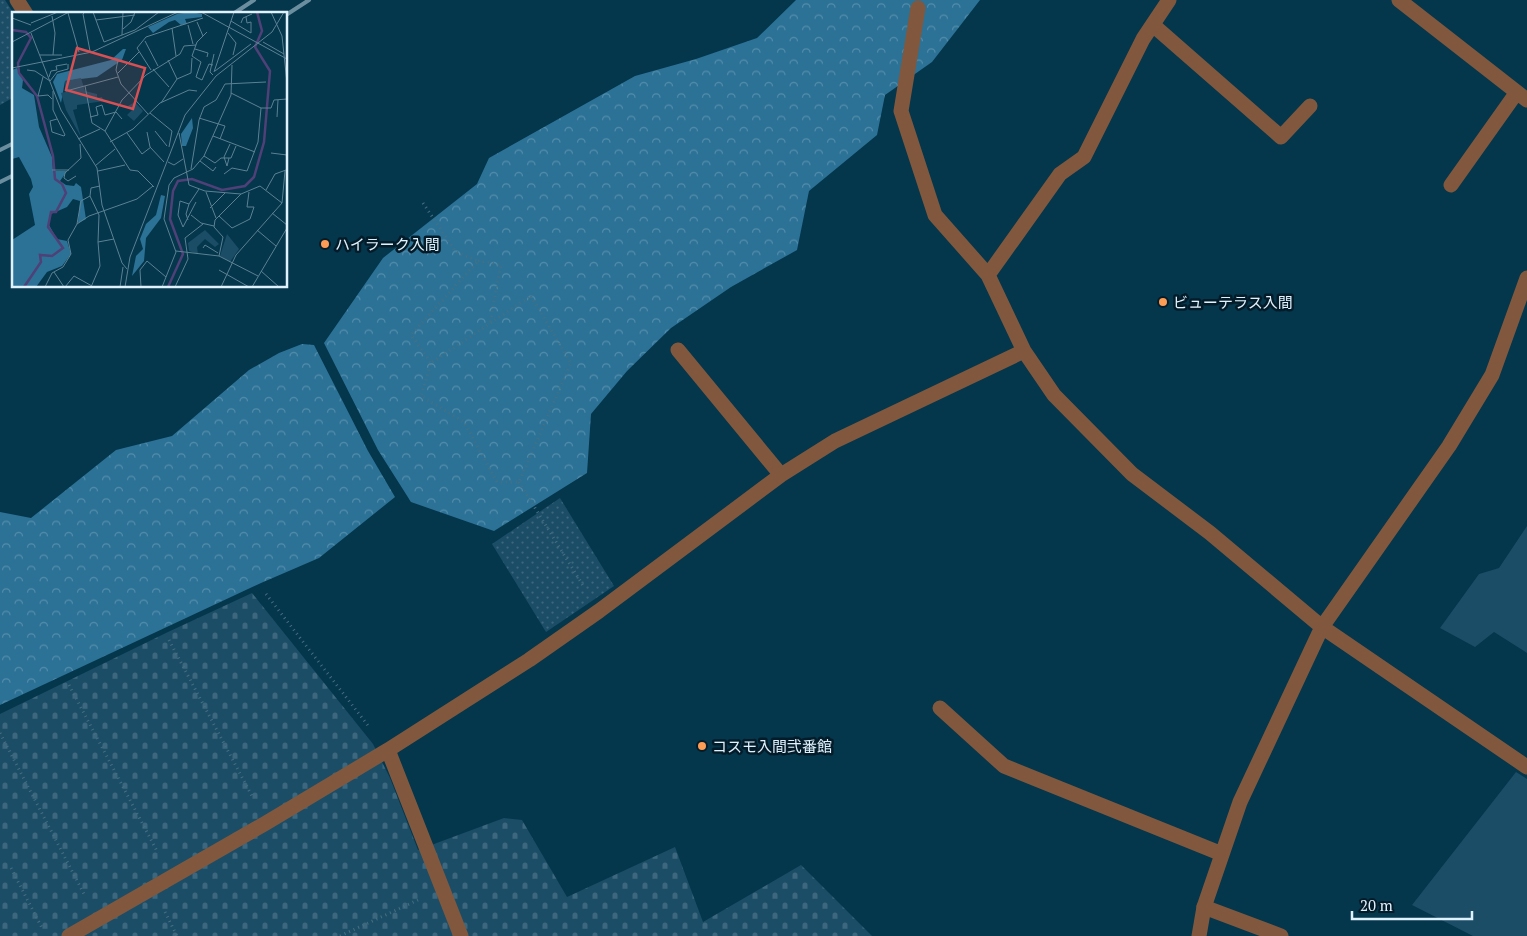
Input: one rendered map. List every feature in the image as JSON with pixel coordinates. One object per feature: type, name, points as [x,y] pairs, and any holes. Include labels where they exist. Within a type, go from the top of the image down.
[{"type":"street","points":[[17,0],[25,12]]},
{"type":"street","points":[[988,275],[1060,174],[1084,158],[1143,39],[1169,0]]},
{"type":"street","points":[[1399,0],[1522,96],[1451,185]]},
{"type":"street","points":[[918,8],[901,111],[935,215],[988,275],[1024,351],[1054,395],[1132,474],[1210,533],[1322,627],[1527,767]]},
{"type":"street","points":[[1153,24],[1281,137],[1310,106]]},
{"type":"street","points":[[1199,936],[1204,907],[1240,802],[1322,627],[1449,446],[1492,375],[1527,278]]},
{"type":"street","points":[[678,350],[781,475]]},
{"type":"street","points":[[69,936],[266,823],[388,750],[529,660],[599,611],[781,475],[835,441],[1024,351]]},
{"type":"street","points":[[940,708],[1004,766],[1222,854]]},
{"type":"street","points":[[388,750],[461,936]]},
{"type":"street","points":[[1204,907],[1281,936]]},
{"type":"path","points":[[423,203],[456,252],[478,262],[501,265],[490,324]]},
{"type":"path","points":[[432,363],[411,335],[478,262]]},
{"type":"path","points":[[531,296],[571,363],[519,482],[497,482],[464,422],[421,396],[432,363],[531,296]]},
{"type":"path","points":[[519,482],[599,611]]},
{"type":"path","points":[[266,594],[388,750]]},
{"type":"path","points":[[169,640],[266,823]]},
{"type":"path","points":[[69,685],[171,877]]},
{"type":"path","points":[[0,733],[97,919]]},
{"type":"path","points":[[11,868],[46,936]]},
{"type":"path","points":[[340,936],[443,889]]},
{"type":"green space","points":[[0,0],[5,0],[13,12],[12,98],[0,105]]},
{"type":"green space","points":[[796,0],[980,0],[932,62],[885,95],[877,135],[809,191],[797,250],[731,287],[671,328],[627,371],[591,414],[587,473],[494,531],[411,502],[378,450],[324,343],[383,258],[477,184],[489,158],[635,76],[696,59],[757,38]]},
{"type":"green space","points":[[302,344],[314,345],[368,451],[395,497],[319,558],[261,583],[0,705],[0,512],[31,518],[116,450],[172,436],[249,370],[279,353]]},
{"type":"green space","points":[[560,498],[614,586],[546,632],[492,544]]},
{"type":"green space","points":[[1527,526],[1527,653],[1494,632],[1475,647],[1440,628],[1479,574],[1499,568]]},
{"type":"green space","points":[[252,593],[373,744],[390,778],[418,850],[504,818],[522,820],[567,897],[675,847],[703,922],[801,865],[872,936],[0,936],[0,714]]},
{"type":"green space","points":[[1516,772],[1527,779],[1527,936],[1473,936],[1412,905]]},
{"type":"railway","points":[[236,12],[254,0]]},
{"type":"railway","points":[[288,14],[309,0]]},
{"type":"railway","points":[[0,150],[12,144]]},
{"type":"railway","points":[[0,182],[12,176]]},
{"type":"place","name":"ハイラーク入間","points":[[325,244]]},
{"type":"place","name":"ビューテラス入間","points":[[1163,302]]},
{"type":"place","name":"コスモ入間弐番館","points":[[702,746]]}]
